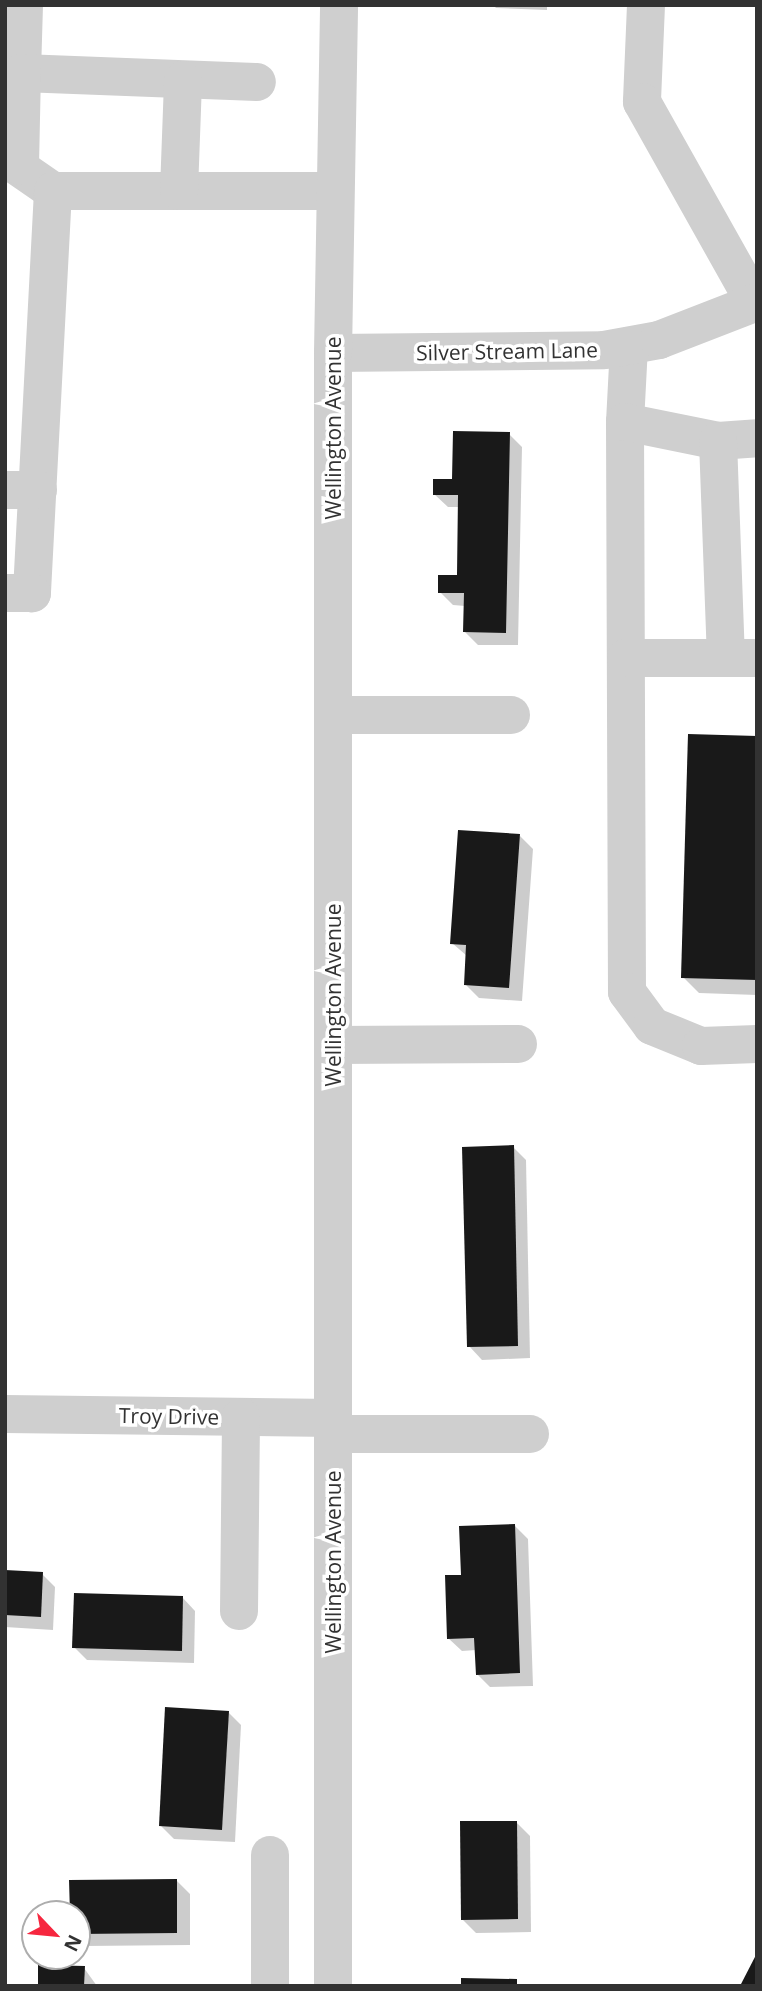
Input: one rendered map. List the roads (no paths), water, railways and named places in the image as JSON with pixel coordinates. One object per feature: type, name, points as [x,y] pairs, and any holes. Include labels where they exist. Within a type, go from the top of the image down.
[{"type":"street","points":[[24,5],[22,73],[13,162],[53,191],[335,191]]},
{"type":"street","name":"Wellington Avenue","points":[[333,1986],[333,353],[339,5]]},
{"type":"street","points":[[646,5],[642,102],[756,302]]},
{"type":"street","points":[[22,73],[257,82]]},
{"type":"street","points":[[179,191],[183,80]]},
{"type":"street","points":[[5,593],[32,593],[21,490],[53,191]]},
{"type":"street","name":"Silver Stream Lane","points":[[333,353],[571,353],[629,346],[687,332],[756,302]]},
{"type":"street","points":[[629,346],[625,422],[627,992],[652,1026],[701,1046],[757,1044]]},
{"type":"street","points":[[625,422],[718,441],[757,438]]},
{"type":"street","points":[[626,658],[742,658],[718,441]]},
{"type":"street","points":[[333,715],[511,715]]},
{"type":"street","points":[[333,1045],[518,1044]]},
{"type":"street","name":"Troy Drive","points":[[5,1414],[241,1417],[333,1426],[530,1434]]},
{"type":"street","points":[[239,1611],[241,1417]]},
{"type":"street","points":[[270,1855],[270,1986]]}]
